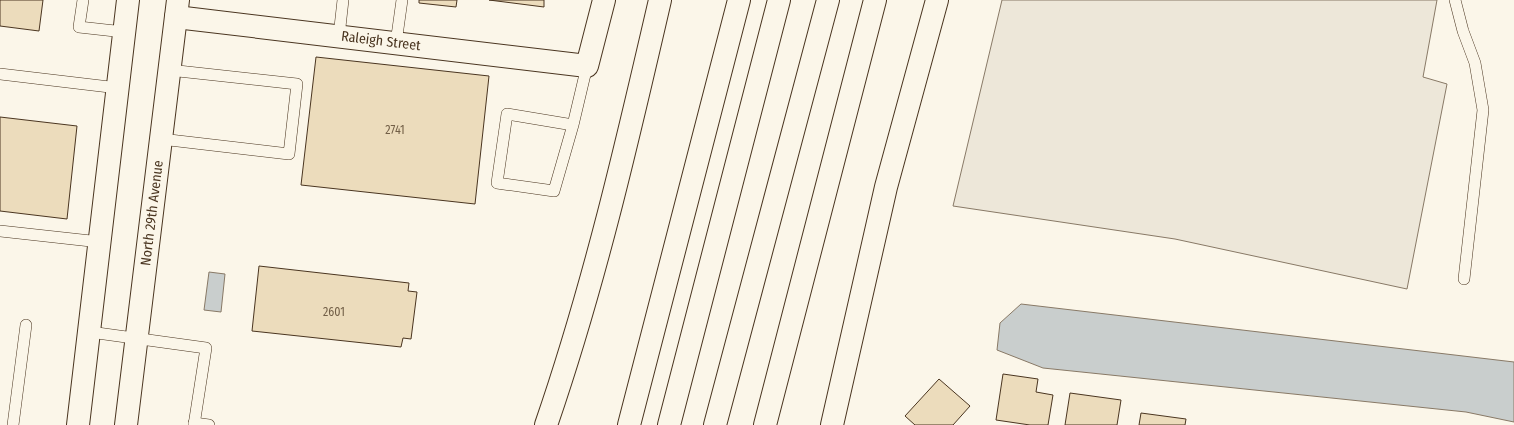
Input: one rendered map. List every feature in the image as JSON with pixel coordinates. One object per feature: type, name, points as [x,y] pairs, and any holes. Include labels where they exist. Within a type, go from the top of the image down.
[{"type":"main road","points":[[78,425],[128,0]]},
{"type":"main road","points":[[587,66],[604,0]]},
{"type":"main road","points":[[546,425],[564,373],[610,214],[660,0]]},
{"type":"main road","points":[[629,425],[738,0]]},
{"type":"main road","points":[[669,425],[779,0]]},
{"type":"main road","points":[[715,425],[828,0]]},
{"type":"main road","points":[[765,425],[875,0]]},
{"type":"main road","points":[[832,425],[886,187],[937,0]]},
{"type":"main road","name":"Raleigh Street","points":[[177,9],[339,36],[587,66]]},
{"type":"main road","name":"North 29th Avenue","points":[[126,425],[177,9]]},
{"type":"lane","points":[[83,0],[79,27],[124,32]]},
{"type":"lane","points":[[339,36],[343,0]]},
{"type":"lane","points":[[396,43],[402,0]]},
{"type":"lane","points":[[1456,0],[1463,31],[1475,63],[1483,110],[1464,279]]},
{"type":"lane","points":[[573,125],[507,114],[497,183],[554,191],[573,125],[587,66]]},
{"type":"lane","points":[[161,139],[289,154],[297,84],[170,70]]},
{"type":"lane","points":[[0,74],[118,88]]},
{"type":"lane","points":[[0,231],[100,242]]},
{"type":"lane","points":[[13,425],[26,325]]},
{"type":"lane","points":[[90,332],[137,340],[206,348],[194,424],[209,425]]},
{"type":"shaded area","points":[[1002,0],[1437,0],[1423,77],[1447,84],[1407,289],[1175,239],[953,206]]},
{"type":"shaded area","points":[[209,272],[225,274],[221,312],[204,310]]},
{"type":"shaded area","points":[[1021,304],[1514,362],[1514,422],[1466,412],[1043,368],[997,350],[1000,323]]},
{"type":"building","points":[[0,0],[43,0],[39,31],[0,26]]},
{"type":"building","points":[[419,0],[457,0],[456,7],[419,3]]},
{"type":"building","points":[[489,0],[544,0],[544,7]]},
{"type":"building","points":[[316,57],[489,76],[475,204],[301,185]]},
{"type":"building","points":[[0,117],[77,126],[67,219],[0,211]]},
{"type":"building","points":[[259,266],[409,283],[408,291],[417,292],[411,339],[403,338],[401,347],[252,331]]},
{"type":"building","points":[[1003,374],[1038,379],[1036,392],[1053,395],[1048,425],[1030,425],[996,420]]},
{"type":"building","points":[[939,379],[970,406],[953,425],[915,425],[905,416]]},
{"type":"building","points":[[1070,393],[1121,400],[1117,425],[1065,425]]},
{"type":"building","points":[[1141,413],[1186,419],[1185,425],[1139,425]]}]
